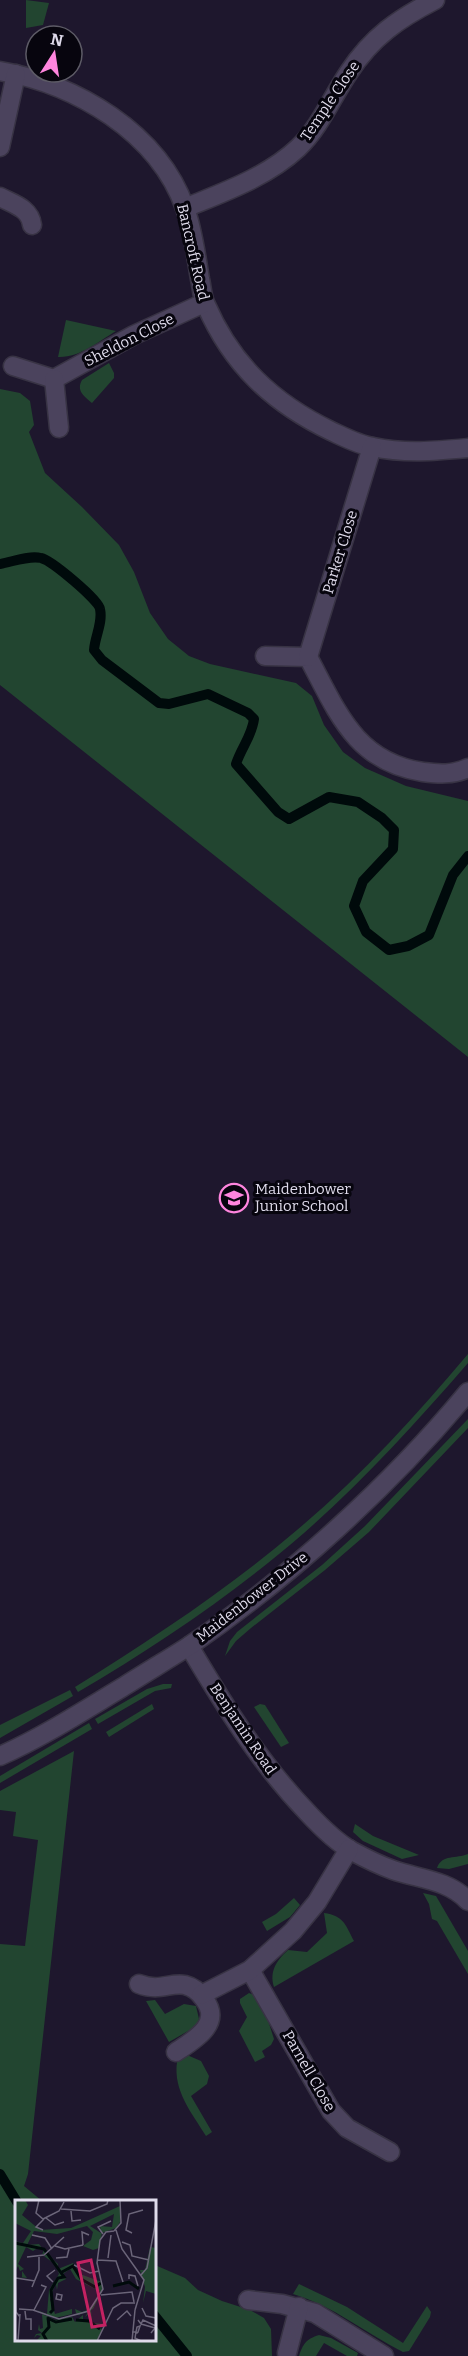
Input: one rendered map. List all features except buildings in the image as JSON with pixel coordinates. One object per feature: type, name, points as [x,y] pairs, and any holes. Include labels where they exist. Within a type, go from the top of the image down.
[{"type":"street","name":"Temple Close","points":[[185,208],[255,177],[298,147],[316,127],[367,46],[390,26],[435,0]]},
{"type":"street","name":"Bancroft Road","points":[[0,147],[8,72],[61,88],[92,104],[138,138],[171,177],[185,208],[204,303],[219,331],[256,381],[280,402],[311,421],[372,447],[425,452],[468,448]]},
{"type":"street","points":[[0,197],[26,210],[31,217],[32,225]]},
{"type":"street","name":"Sheldon Close","points":[[54,378],[134,335],[204,303]]},
{"type":"street","points":[[13,366],[54,378],[59,428]]},
{"type":"street","name":"Parker Close","points":[[308,657],[372,447]]},
{"type":"street","points":[[266,656],[308,657],[345,726],[360,744],[384,760],[413,770],[436,774],[457,773],[468,768]]},
{"type":"street","name":"Maidenbower Drive","points":[[0,1756],[84,1711],[189,1646],[267,1589],[348,1517],[425,1442],[468,1392]]},
{"type":"street","name":"Benjamin Road","points":[[189,1646],[258,1756],[313,1818],[349,1849],[393,1870],[443,1884],[465,1893]]},
{"type":"street","points":[[201,1995],[250,1970],[307,1915],[328,1886],[349,1849]]},
{"type":"street","name":"Parnell Close","points":[[250,1970],[330,2111],[347,2128],[390,2152]]},
{"type":"street","points":[[139,1984],[149,1988],[184,1985],[201,1995],[209,2006],[210,2024],[176,2052]]},
{"type":"street","points":[[248,2300],[299,2307],[315,2313],[384,2356]]},
{"type":"street","points":[[287,2353],[299,2307]]},
{"type":"green space","points":[[26,0],[49,3],[43,24],[26,24]]},
{"type":"green space","points":[[66,320],[116,331],[81,352],[58,357]]},
{"type":"green space","points":[[109,363],[114,378],[92,403],[80,390],[80,384],[82,380]]},
{"type":"green space","points":[[0,389],[20,393],[30,401],[34,425],[29,432],[45,473],[119,545],[134,572],[150,613],[168,639],[189,656],[210,664],[296,683],[312,696],[324,725],[343,752],[365,768],[406,786],[468,801],[468,1057],[0,685]]},
{"type":"green space","points":[[468,1354],[468,1363],[409,1429],[347,1493],[304,1533],[251,1577],[195,1618],[78,1692],[75,1687],[189,1613],[297,1530],[387,1445]]},
{"type":"green space","points":[[468,1419],[468,1428],[369,1532],[251,1628],[236,1641],[225,1656],[230,1641],[237,1632],[322,1565],[365,1526]]},
{"type":"green space","points":[[172,1684],[171,1688],[155,1691],[98,1724],[95,1719],[147,1689]]},
{"type":"green space","points":[[70,1690],[73,1696],[0,1738],[0,1725]]},
{"type":"green space","points":[[152,1704],[154,1709],[109,1737],[106,1732]]},
{"type":"green space","points":[[260,1704],[265,1705],[289,1743],[281,1747],[254,1707]]},
{"type":"green space","points":[[89,1723],[92,1729],[0,1783],[0,1776]]},
{"type":"green space","points":[[74,1751],[28,2174],[24,2186],[41,2200],[15,2200],[15,2341],[156,2341],[156,2265],[185,2278],[198,2290],[250,2310],[264,2318],[271,2329],[272,2356],[0,2356],[0,1944],[25,1946],[38,1840],[13,1836],[16,1812],[0,1810],[0,1791]]},
{"type":"green space","points":[[355,1824],[373,1836],[419,1855],[402,1859],[363,1841],[353,1832]]},
{"type":"green space","points":[[468,1854],[468,1864],[449,1869],[437,1868],[446,1859]]},
{"type":"green space","points":[[423,1893],[436,1896],[468,1951],[468,1974],[437,1921],[432,1919],[429,1904]]},
{"type":"green space","points":[[294,1898],[300,1905],[290,1917],[267,1931],[262,1922],[276,1914]]},
{"type":"green space","points":[[324,1913],[340,1919],[346,1925],[354,1941],[274,1987],[273,1971],[284,1954],[288,1950],[307,1952],[327,1933]]},
{"type":"green space","points":[[249,1993],[254,1995],[266,2014],[274,2039],[271,2045],[262,2051],[265,2057],[255,2062],[239,2031],[247,2017],[240,1999]]},
{"type":"green space","points":[[155,2000],[165,2014],[184,2004],[196,2006],[199,2019],[195,2027],[169,2042],[146,2001]]},
{"type":"green space","points":[[187,2055],[201,2061],[209,2076],[207,2084],[191,2096],[212,2132],[206,2136],[185,2101],[178,2083],[177,2062]]},
{"type":"green space","points":[[299,2284],[347,2307],[403,2343],[427,2306],[431,2312],[430,2317],[409,2351],[403,2352],[322,2305],[293,2294]]},
{"type":"green space","points":[[319,2335],[331,2338],[358,2353],[357,2356],[347,2356],[324,2343],[316,2356],[299,2356],[306,2342]]},
{"type":"waterway","points":[[0,564],[26,558],[41,558],[74,581],[98,604],[100,609],[94,650],[102,660],[159,703],[169,704],[208,694],[248,713],[254,719],[253,725],[236,764],[278,812],[289,819],[329,797],[358,802],[382,818],[394,830],[393,849],[363,881],[354,906],[366,932],[389,950],[408,946],[429,935],[453,875],[468,856]]},
{"type":"waterway","points":[[0,2174],[16,2200]]},
{"type":"waterway","points":[[156,2317],[187,2356]]},
{"type":"place","name":"Maidenbower Junior School","points":[[234,1198]]}]
